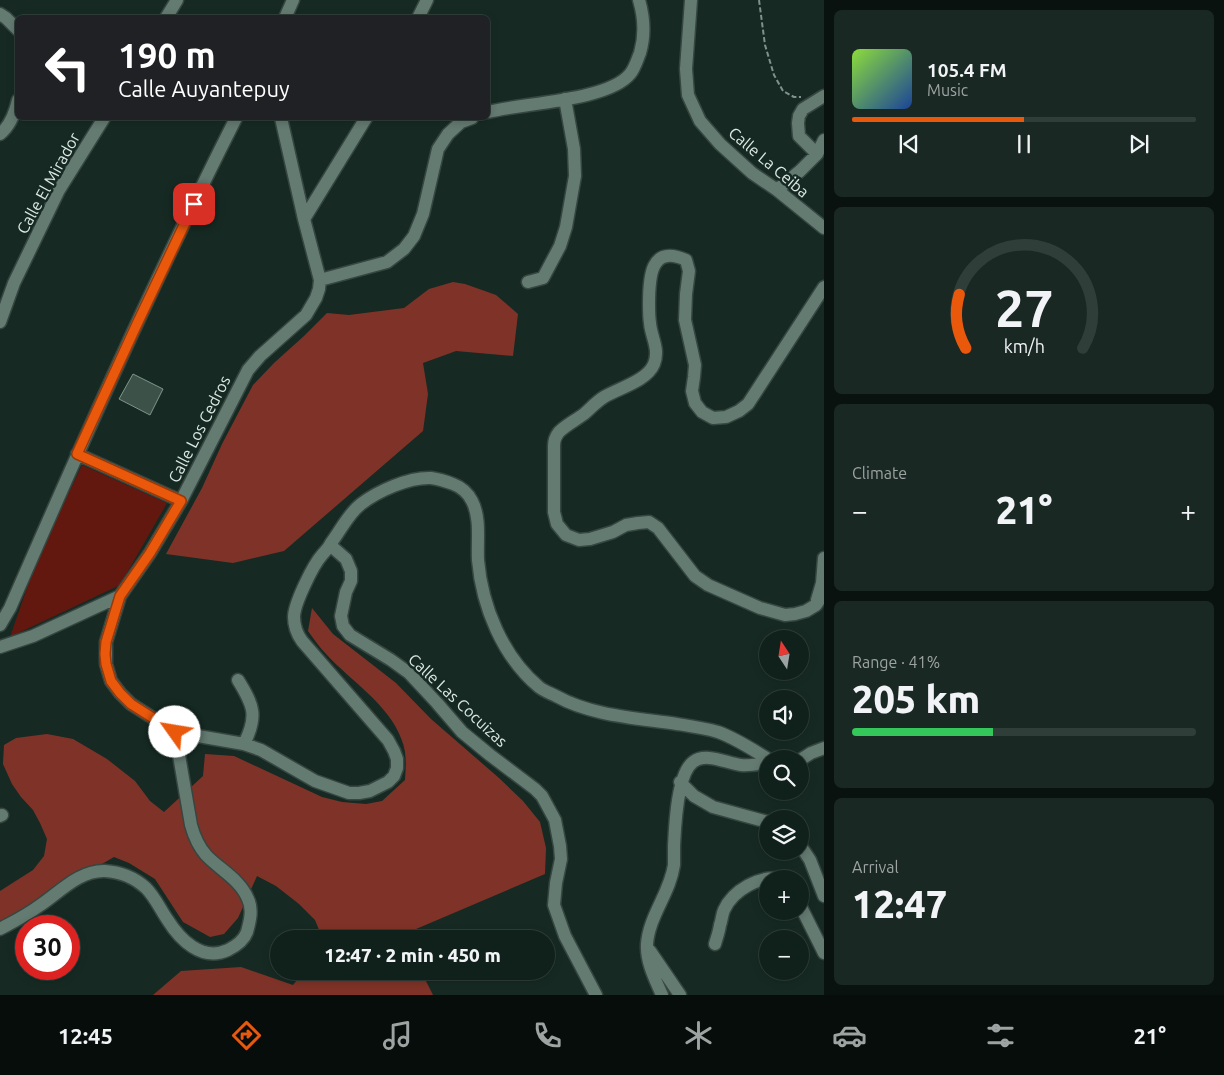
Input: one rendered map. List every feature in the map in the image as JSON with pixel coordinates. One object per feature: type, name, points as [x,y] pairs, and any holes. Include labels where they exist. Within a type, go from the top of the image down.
[{"type":"street","points":[[168,15],[177,0]]},
{"type":"street","points":[[286,15],[293,0]]},
{"type":"street","points":[[420,15],[427,0]]},
{"type":"street","points":[[490,112],[590,95],[612,87],[629,75],[642,45],[643,27],[639,0]]},
{"type":"street","name":"Calle La Ceiba","points":[[691,0],[686,69],[688,95],[700,121],[720,144],[752,173],[777,190],[824,228]]},
{"type":"street","points":[[0,14],[15,27]]},
{"type":"street","points":[[817,154],[799,136],[798,123],[803,109],[824,96]]},
{"type":"street","points":[[528,282],[543,278],[560,246],[569,215],[575,176],[574,149],[565,99]]},
{"type":"street","points":[[0,134],[4,131],[15,112]]},
{"type":"street","name":"Calle El Mirador","points":[[0,322],[14,283],[59,190],[103,120]]},
{"type":"street","points":[[0,625],[10,608],[141,314],[235,120]]},
{"type":"street","points":[[281,120],[320,280],[388,262],[404,249],[414,236],[422,214],[438,149],[448,134],[461,122],[466,120]]},
{"type":"street","points":[[304,219],[365,120]]},
{"type":"street","points":[[777,190],[817,154],[824,140]]},
{"type":"street","points":[[824,287],[748,404],[739,412],[726,417],[713,418],[702,412],[695,403],[692,391],[695,364],[685,320],[686,294],[690,271],[686,260],[676,256],[664,256],[654,264],[650,277],[650,324],[657,353],[654,365],[646,374],[605,397],[560,431],[555,438],[554,446],[554,512],[557,524],[566,535],[579,540],[590,539],[613,532],[626,525],[649,522],[658,528],[695,576],[722,592],[760,608],[785,615],[806,611],[816,605],[824,593]]},
{"type":"street","name":"Calle Los Cedros","points":[[320,280],[316,298],[306,315],[260,356],[248,370],[181,501],[150,553],[120,596],[106,642],[106,664],[111,681],[131,704],[175,732],[244,744],[261,750],[315,781],[349,793],[370,791],[388,782],[394,776],[397,768],[397,759],[388,740],[297,634],[294,616],[295,608],[311,572],[330,545]]},
{"type":"street","points":[[77,454],[181,501]]},
{"type":"street","points":[[330,545],[346,520],[360,504],[381,491],[412,480],[429,478],[443,480],[456,485],[465,491],[472,500],[477,515],[480,579],[491,617],[507,649],[522,670],[540,688],[585,708],[718,732],[759,754]]},
{"type":"street","name":"Calle Las Cocuizas","points":[[330,545],[346,558],[351,571],[351,581],[346,592],[341,616],[343,626],[350,635],[409,673],[462,732],[542,796],[555,820],[560,846],[561,859],[554,905],[566,936],[596,995]]},
{"type":"street","points":[[816,605],[822,583],[824,558]]},
{"type":"street","points":[[0,647],[33,636],[120,596]]},
{"type":"street","points":[[238,680],[253,713],[253,724],[244,744]]},
{"type":"street","points":[[0,930],[40,906],[69,884],[96,871],[106,871],[125,874],[148,890],[167,920],[192,947],[206,953],[221,953],[235,947],[246,936],[251,910],[248,898],[238,882],[206,855],[195,839],[175,732]]},
{"type":"street","points":[[809,754],[824,748]]},
{"type":"street","points":[[662,995],[650,964],[647,947],[648,935],[672,878],[680,782],[686,768],[694,761],[704,758],[742,765],[759,764]]},
{"type":"street","points":[[680,782],[694,796],[713,807],[759,820]]},
{"type":"street","points":[[809,858],[824,896]]},
{"type":"street","points":[[714,944],[719,933],[723,911],[731,899],[742,889],[759,880]]},
{"type":"street","points":[[808,920],[824,953]]},
{"type":"street","points":[[647,947],[680,995]]},
{"type":"path","points":[[759,0],[765,45],[774,75],[783,90],[794,97],[801,97]]},
{"type":"shaded area","points":[[453,282],[465,284],[496,295],[518,314],[513,356],[456,351],[423,363],[428,394],[423,431],[284,551],[233,563],[166,554],[202,488],[222,444],[253,385],[274,363],[327,313],[349,315],[404,308],[429,289]]},
{"type":"shaded area","points":[[82,465],[167,503],[120,585],[10,637],[36,562]]},
{"type":"shaded area","points":[[312,608],[333,634],[396,683],[431,719],[523,801],[540,822],[546,848],[545,874],[414,930],[319,930],[315,920],[299,904],[276,886],[257,876],[238,918],[224,934],[210,937],[183,922],[155,879],[129,863],[114,857],[0,923],[0,891],[33,870],[44,856],[47,839],[33,810],[12,784],[3,764],[4,745],[16,738],[47,734],[73,739],[107,759],[135,781],[150,801],[164,812],[203,776],[205,754],[234,756],[322,797],[342,802],[366,804],[382,801],[405,780],[404,748],[401,738],[388,715],[327,655],[308,631]]},
{"type":"shaded area","points":[[241,967],[270,977],[270,980],[279,980],[293,985],[297,980],[426,980],[433,995],[153,995],[181,971]]},
{"type":"building","points":[[133,374],[163,389],[150,415],[119,399]]},
{"type":"route","points":[[175,732],[131,704],[115,688],[107,670],[105,654],[106,642],[120,596],[150,553],[181,501],[77,454],[194,204]]}]
